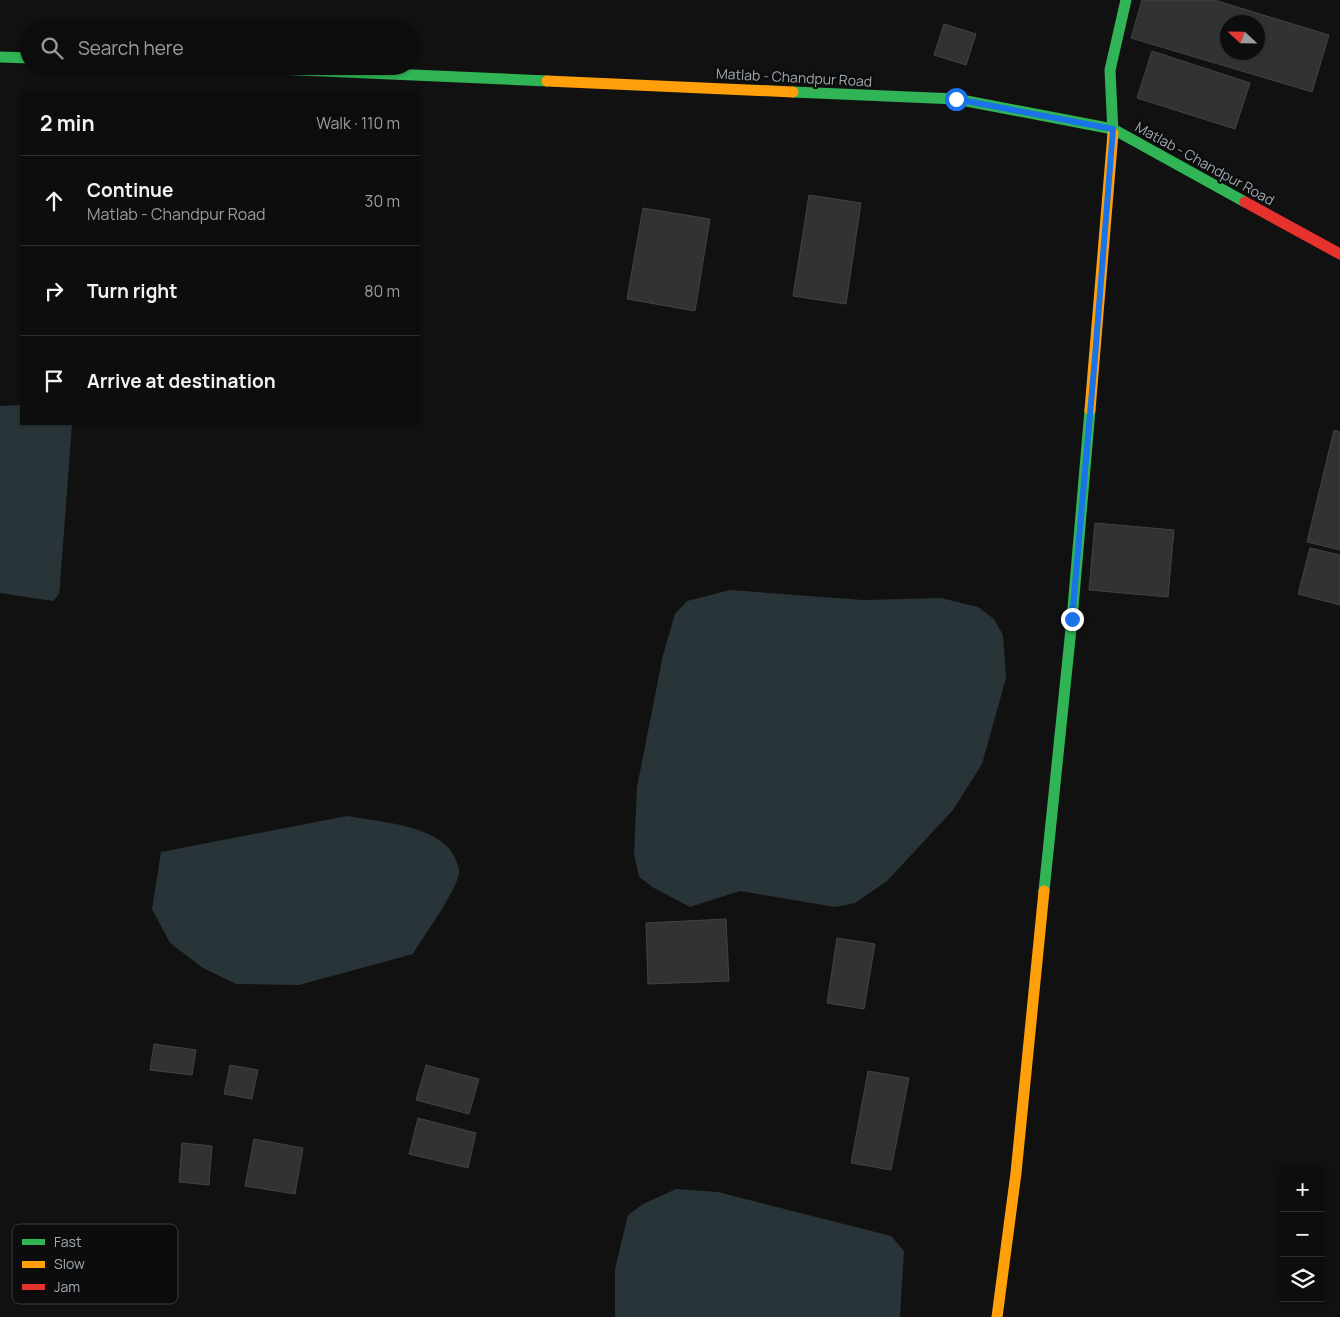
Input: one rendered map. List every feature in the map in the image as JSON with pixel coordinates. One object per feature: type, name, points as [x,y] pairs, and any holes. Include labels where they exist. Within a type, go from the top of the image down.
[{"type":"street","points":[[997,1317],[1016,1174],[1072,619],[1113,129],[1110,70],[1126,0]]},
{"type":"street","points":[[0,57],[20,58]]},
{"type":"street","name":"Matlab - Chandpur Road","points":[[414,75],[956,99],[1113,129],[1340,254]]},
{"type":"shaded area","points":[[20,405],[20,425],[72,425],[60,585],[59,594],[53,601],[0,593],[0,406]]},
{"type":"shaded area","points":[[730,590],[863,600],[941,598],[978,607],[994,619],[1003,635],[1006,678],[982,764],[953,810],[887,881],[855,903],[835,907],[740,891],[690,907],[654,888],[639,877],[634,854],[637,787],[663,655],[675,614],[687,601]]},
{"type":"shaded area","points":[[347,816],[393,823],[426,833],[440,840],[451,850],[459,870],[456,883],[439,914],[413,954],[299,985],[236,984],[203,968],[170,943],[152,909],[161,852]]},
{"type":"shaded area","points":[[676,1189],[718,1192],[891,1236],[904,1251],[900,1317],[615,1317],[615,1269],[628,1215],[643,1204]]},
{"type":"building","points":[[1142,0],[1214,0],[1263,15],[1220,15],[1220,60],[1265,60],[1265,16],[1329,35],[1312,92],[1131,38]]},
{"type":"building","points":[[944,24],[976,34],[966,65],[934,55]]},
{"type":"building","points":[[1152,51],[1250,83],[1235,129],[1137,98]]},
{"type":"building","points":[[809,195],[861,203],[846,304],[793,296]]},
{"type":"building","points":[[643,208],[710,219],[695,311],[627,299]]},
{"type":"building","points":[[1334,430],[1340,432],[1340,550],[1307,542]]},
{"type":"building","points":[[1095,523],[1174,530],[1168,597],[1089,590]]},
{"type":"building","points":[[1310,548],[1340,555],[1340,605],[1298,594]]},
{"type":"building","points":[[726,919],[729,981],[648,984],[646,923]]},
{"type":"building","points":[[837,938],[875,944],[864,1009],[827,1003]]},
{"type":"building","points":[[154,1044],[196,1050],[192,1075],[150,1070]]},
{"type":"building","points":[[230,1065],[258,1070],[252,1099],[224,1094]]},
{"type":"building","points":[[426,1065],[479,1079],[469,1114],[416,1100]]},
{"type":"building","points":[[868,1071],[909,1078],[891,1170],[851,1163]]},
{"type":"building","points":[[418,1118],[476,1133],[468,1168],[409,1154]]},
{"type":"building","points":[[254,1139],[303,1148],[295,1194],[245,1186]]},
{"type":"building","points":[[182,1143],[212,1146],[209,1185],[179,1182]]},
{"type":"traffic: fast","points":[[1113,133],[1110,70],[1126,0]]},
{"type":"traffic: fast","points":[[0,57],[20,58]]},
{"type":"traffic: fast","points":[[413,75],[547,81]]},
{"type":"traffic: fast","points":[[793,92],[956,99],[1113,129],[1245,202]]},
{"type":"traffic: fast","points":[[1044,891],[1072,619],[1090,410]]},
{"type":"traffic: slow","points":[[547,81],[793,92]]},
{"type":"traffic: slow","points":[[1090,410],[1113,133]]},
{"type":"traffic: slow","points":[[997,1317],[1016,1173],[1044,891]]},
{"type":"traffic: jam","points":[[1245,202],[1340,254]]},
{"type":"route","points":[[956,99],[1113,129],[1072,619]]}]
